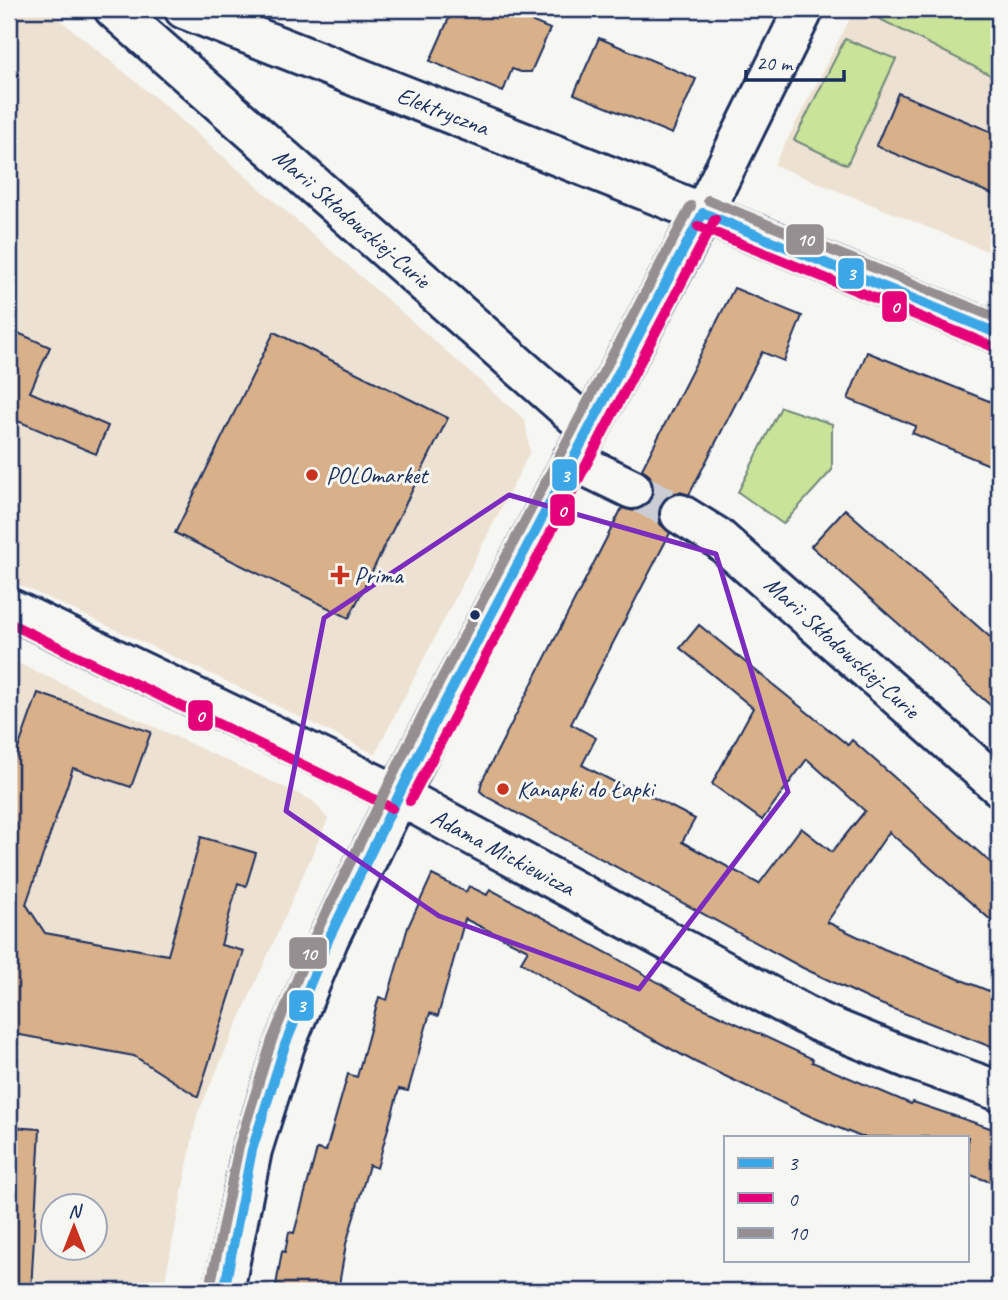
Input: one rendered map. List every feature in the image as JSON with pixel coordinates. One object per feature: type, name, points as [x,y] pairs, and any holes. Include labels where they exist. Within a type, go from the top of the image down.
[{"type":"street","name":"Marii Skłodowskiej-Curie","points":[[114,9],[632,489]]},
{"type":"street","name":"Elektryczna","points":[[184,9],[703,213],[999,334]]},
{"type":"street","points":[[224,1291],[252,1150],[285,1045],[329,938],[398,794],[703,213],[804,9]]},
{"type":"street","name":"Marii Skłodowskiej-Curie","points":[[680,514],[718,537],[999,786]]},
{"type":"street","name":"Adama Mickiewicza","points":[[9,608],[398,794],[818,1022],[999,1091]]},
{"type":"highlighted area","points":[[509,495],[716,554],[788,792],[639,989],[439,916],[286,811],[324,618]]},
{"type":"shaded area","points":[[9,9],[47,9],[163,104],[525,420],[530,452],[375,754],[9,580]]},
{"type":"shaded area","points":[[855,9],[999,9],[999,256],[774,165]]},
{"type":"shaded area","points":[[9,659],[313,801],[328,819],[197,1115],[163,1291],[9,1291]]},
{"type":"green space","points":[[870,9],[999,9],[999,61],[992,76],[868,13]]},
{"type":"green space","points":[[845,39],[896,59],[847,165],[794,140]]},
{"type":"green space","points":[[781,407],[832,424],[832,470],[783,524],[738,492]]},
{"type":"building","points":[[453,9],[503,9],[550,29],[531,72],[512,69],[503,92],[430,61]]},
{"type":"building","points":[[599,38],[696,79],[672,134],[574,94]]},
{"type":"building","points":[[898,93],[999,135],[999,197],[876,146]]},
{"type":"building","points":[[734,288],[802,316],[784,361],[762,352],[689,495],[680,492],[670,494],[661,503],[658,513],[660,524],[670,533],[571,724],[596,738],[582,765],[637,794],[639,790],[695,819],[682,842],[759,884],[801,828],[832,852],[865,811],[807,759],[762,820],[712,784],[753,708],[680,648],[699,625],[848,745],[852,740],[999,870],[999,927],[889,832],[827,922],[884,949],[999,995],[999,1050],[873,1001],[803,968],[480,791],[482,781],[622,508],[634,511],[645,507],[651,499],[654,487],[650,476],[642,469]]},
{"type":"building","points":[[9,329],[50,347],[30,392],[108,426],[96,454],[18,421],[9,441]]},
{"type":"building","name":"POLOmarket","points":[[274,332],[448,418],[349,618],[175,533]]},
{"type":"building","points":[[867,352],[999,405],[999,469],[912,433],[916,426],[848,399]]},
{"type":"building","points":[[845,509],[999,645],[999,713],[811,546]]},
{"type":"building","points":[[38,693],[151,732],[131,787],[73,768],[26,904],[45,933],[168,955],[201,837],[256,853],[246,886],[238,883],[221,945],[244,951],[198,1097],[134,1056],[9,1033],[9,774]]},
{"type":"building","points":[[432,875],[466,892],[469,886],[487,895],[490,889],[699,1006],[813,1059],[812,1062],[911,1104],[913,1102],[999,1131],[999,1185],[970,1175],[970,1136],[859,1136],[812,1117],[695,1062],[581,1000],[521,962],[528,950],[465,919],[438,1016],[430,1013],[408,1091],[399,1089],[377,1168],[369,1165],[346,1244],[338,1291],[275,1291],[282,1251],[285,1252],[289,1232],[294,1233],[317,1149],[326,1151],[348,1074],[357,1077],[379,997],[387,1000],[408,927]]},
{"type":"building","points":[[9,1127],[40,1129],[31,1291],[9,1291]]},
{"type":"tunnel","points":[[632,489],[680,514]]},
{"type":"transit line","name":"10","points":[[708,200],[999,319]]},
{"type":"transit line","name":"10","points":[[210,1288],[239,1146],[272,1040],[316,933],[424,712],[691,206]]},
{"type":"transit line","name":"3","points":[[703,213],[999,334]]},
{"type":"transit line","name":"3","points":[[224,1291],[252,1150],[285,1045],[329,938],[436,719],[703,213]]},
{"type":"transit line","name":"0","points":[[410,801],[715,219]]},
{"type":"transit line","name":"0","points":[[698,226],[994,347]]},
{"type":"transit line","name":"0","points":[[9,623],[392,808]]},
{"type":"place","name":"POLOmarket","points":[[312,475]]},
{"type":"place","name":"Prima","points":[[340,575]]},
{"type":"place","name":"Kanapki do Łapki","points":[[503,789]]}]
